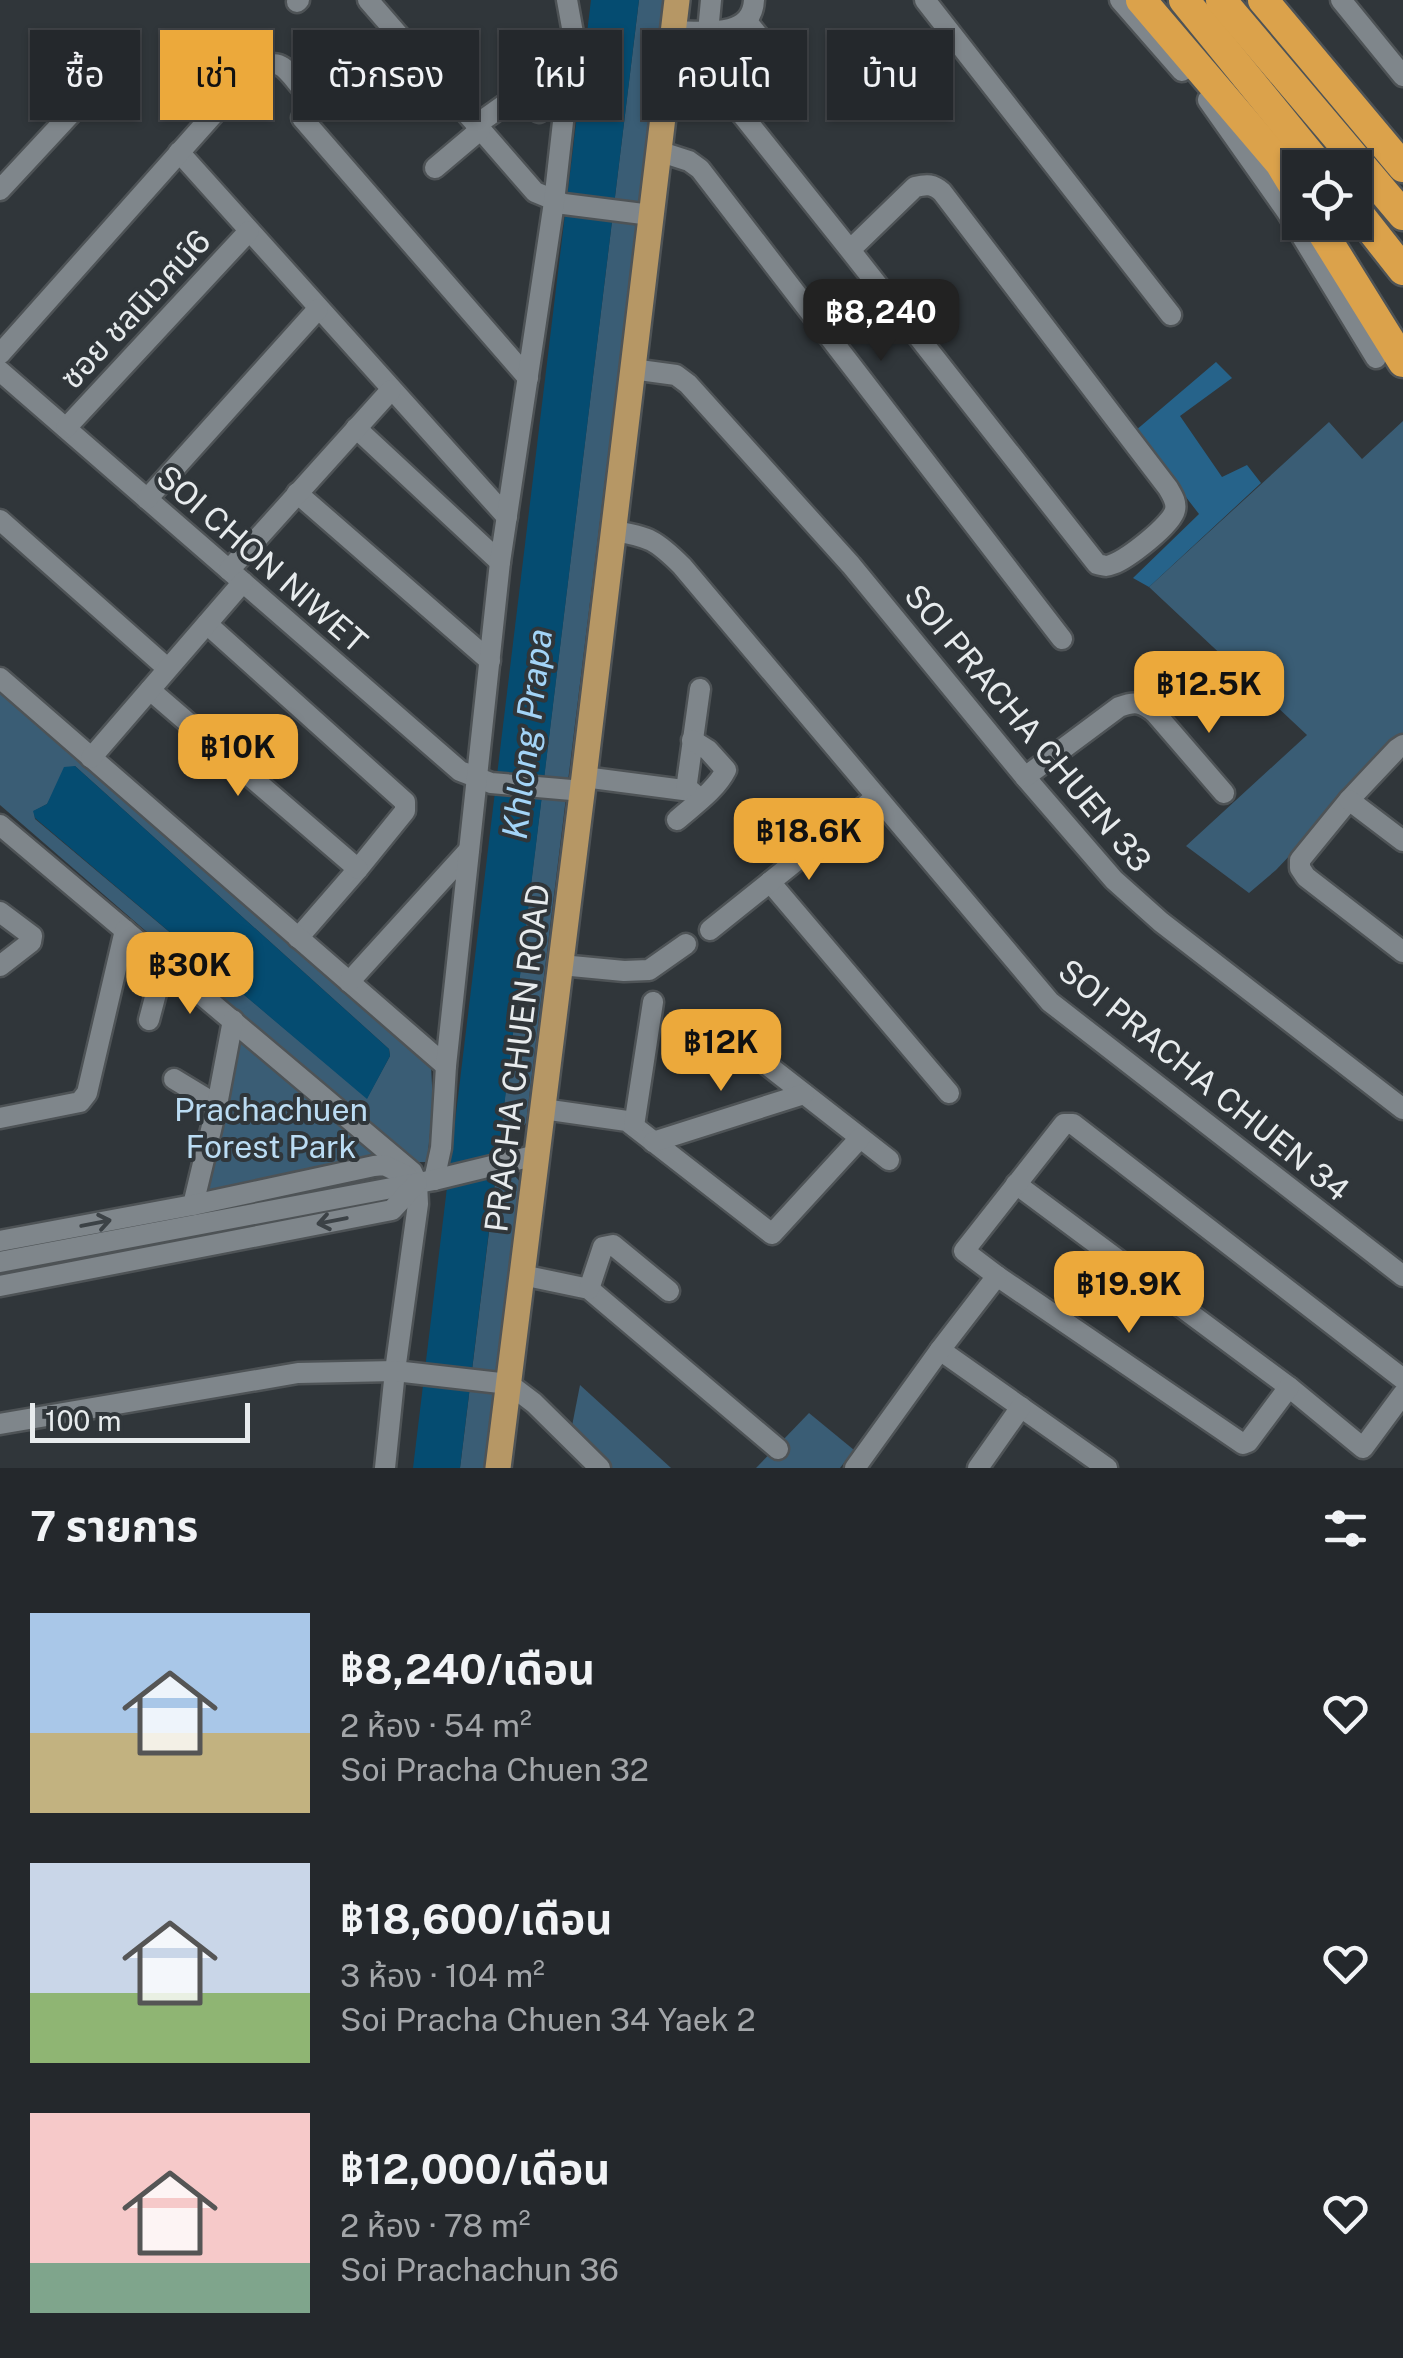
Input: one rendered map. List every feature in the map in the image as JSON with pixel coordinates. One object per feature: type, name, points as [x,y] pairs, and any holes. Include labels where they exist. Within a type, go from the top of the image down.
[{"type":"highway","points":[[1141,0],[1282,167]]},
{"type":"highway","points":[[1184,0],[1403,215]]},
{"type":"highway","points":[[1221,0],[1312,150]]},
{"type":"highway","points":[[1262,0],[1403,167]]},
{"type":"highway","points":[[1372,231],[1403,270]]},
{"type":"highway","points":[[1326,240],[1389,360]]},
{"type":"main road","name":"PRACHA CHUEN ROAD","points":[[673,30],[677,0]]},
{"type":"main road","name":"PRACHA CHUEN ROAD","points":[[498,1468],[496,1382],[522,1275],[538,1155],[662,120]]},
{"type":"street","points":[[368,0],[394,30]]},
{"type":"street","points":[[384,1468],[418,1204],[432,1180],[441,1148],[469,850],[484,781],[500,562],[559,203],[573,33],[566,0]]},
{"type":"street","points":[[708,30],[711,0]]},
{"type":"street","points":[[722,30],[747,22],[754,0]]},
{"type":"street","points":[[925,0],[1171,315]]},
{"type":"street","points":[[1120,0],[1214,106],[1389,360]]},
{"type":"street","points":[[1342,0],[1403,76]]},
{"type":"street","points":[[747,22],[754,30]]},
{"type":"street","points":[[0,354],[252,71],[276,63],[293,78]]},
{"type":"street","points":[[436,168],[499,110]]},
{"type":"street","points":[[1,184],[63,120]]},
{"type":"street","points":[[304,120],[528,378]]},
{"type":"street","points":[[472,120],[535,192],[559,203],[651,215]]},
{"type":"street","points":[[746,120],[1097,564],[1107,566],[1127,557],[1172,518],[1176,509],[1168,488],[935,186],[915,187],[850,250]]},
{"type":"street","points":[[658,151],[689,161],[700,169],[1062,639]]},
{"type":"street","points":[[179,152],[507,517]]},
{"type":"street","name":"ซอย ชลนิเวศน์6","points":[[66,428],[249,231]]},
{"type":"street","points":[[147,499],[318,308]]},
{"type":"street","name":"SOI PRACHA CHUEN 33","points":[[632,370],[676,375],[688,384],[851,565],[1114,880],[1161,922],[1403,1109]]},
{"type":"street","name":"SOI CHON NIWET","points":[[0,371],[460,771],[484,781]]},
{"type":"street","points":[[91,758],[207,624],[236,576],[297,493],[391,390]]},
{"type":"street","points":[[356,428],[500,562]]},
{"type":"street","points":[[297,493],[490,661]]},
{"type":"street","points":[[0,520],[168,668]]},
{"type":"street","name":"SOI PRACHA CHUEN 34","points":[[613,531],[640,534],[656,542],[682,566],[1050,1002],[1403,1276]]},
{"type":"street","points":[[207,624],[405,802],[405,811],[298,938]]},
{"type":"street","points":[[0,678],[446,1066]]},
{"type":"street","points":[[693,795],[692,740],[700,689]]},
{"type":"street","points":[[150,690],[358,870]]},
{"type":"street","points":[[1026,777],[1119,707],[1132,702],[1144,704],[1156,713],[1224,793]]},
{"type":"street","points":[[677,820],[693,795],[724,776],[726,770],[708,750],[692,740]]},
{"type":"street","points":[[1403,746],[1349,800],[1300,860],[1306,877],[1403,952]]},
{"type":"street","points":[[484,781],[550,788],[583,784],[693,795]]},
{"type":"street","points":[[710,930],[876,797]]},
{"type":"street","points":[[1349,800],[1403,842]]},
{"type":"street","points":[[0,826],[412,1172],[432,1180]]},
{"type":"street","points":[[349,982],[469,850]]},
{"type":"street","points":[[770,882],[949,1092]]},
{"type":"street","points":[[0,912],[32,936],[31,942],[0,966]]},
{"type":"street","points":[[0,1118],[80,1102],[87,1093],[125,930]]},
{"type":"street","points":[[561,964],[650,970],[686,944]]},
{"type":"street","points":[[150,1020],[164,963]]},
{"type":"street","points":[[634,1126],[654,1002]]},
{"type":"street","points":[[193,1204],[233,1020]]},
{"type":"street","points":[[766,1064],[888,1160]]},
{"type":"street","points":[[174,1079],[216,1104]]},
{"type":"street","points":[[654,1142],[804,1094]]},
{"type":"street","points":[[543,1108],[628,1121],[772,1234],[860,1138]]},
{"type":"street","points":[[1289,1387],[1243,1444],[964,1251],[1068,1123],[1403,1379]]},
{"type":"street","points":[[0,1262],[432,1180],[538,1155]]},
{"type":"street","points":[[0,1241],[374,1166],[432,1180]]},
{"type":"street","points":[[0,1286],[392,1210],[432,1180]]},
{"type":"street","points":[[1016,1184],[1289,1387],[1364,1448],[1403,1394]]},
{"type":"street","points":[[589,1290],[603,1247],[614,1245],[669,1290]]},
{"type":"street","points":[[522,1275],[589,1290],[778,1449]]},
{"type":"street","points":[[855,1468],[997,1276]]},
{"type":"street","points":[[940,1350],[1106,1468]]},
{"type":"street","points":[[0,1424],[298,1373],[395,1372],[496,1382],[534,1403],[600,1468]]},
{"type":"street","points":[[978,1468],[1021,1407]]},
{"type":"green space","points":[[639,0],[664,0],[660,30],[642,30],[642,120],[649,120],[526,1123],[520,1130],[501,1130]]},
{"type":"green space","points":[[1403,421],[1403,736],[1276,870],[1249,893],[1186,846],[1307,735],[1149,587],[1329,422],[1362,459]]},
{"type":"green space","points":[[0,683],[431,1066],[433,1104],[427,1162],[413,1162],[0,805]],"holes":[[[75,766],[389,1049],[390,1056],[367,1098],[35,819],[34,811],[47,804]]]},
{"type":"green space","name":"Prachachuen Forest Park","points":[[235,1027],[388,1157],[203,1196]]},
{"type":"green space","points":[[508,1174],[521,1183],[486,1468],[460,1468],[495,1183]]},
{"type":"green space","points":[[580,1385],[671,1468],[609,1468],[571,1431]]},
{"type":"green space","points":[[809,1413],[854,1450],[840,1468],[756,1468]]},
{"type":"shaded area","points":[[1216,362],[1232,378],[1180,416],[1222,477],[1247,465],[1261,483],[1149,587],[1133,578],[1199,514],[1135,431]]},
{"type":"water","name":"Khlong Prapa","points":[[591,0],[639,0],[460,1468],[413,1468],[576,120],[622,120],[622,30],[587,30]]},
{"type":"water","points":[[75,766],[389,1049],[390,1056],[367,1099],[35,818],[33,811],[47,804],[64,767]]}]
